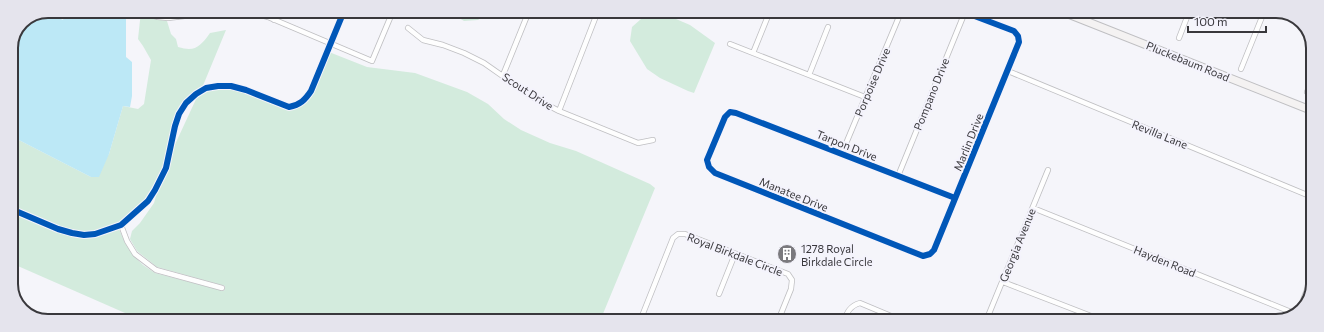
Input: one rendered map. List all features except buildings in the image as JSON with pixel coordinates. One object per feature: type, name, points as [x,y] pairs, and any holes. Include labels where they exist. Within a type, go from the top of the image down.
[{"type":"street","points":[[268,18],[372,61],[390,18]]},
{"type":"street","points":[[18,212],[58,229],[84,235],[95,234],[121,225],[148,201],[155,190],[166,168],[175,126],[179,114],[186,103],[206,88],[231,86],[246,90],[289,107],[296,106],[302,102],[311,91],[341,18]]},
{"type":"street","points":[[503,75],[526,18]]},
{"type":"street","points":[[559,111],[595,18]]},
{"type":"street","points":[[753,53],[767,18]]},
{"type":"street","name":"Porpoise Drive","points":[[842,153],[898,18]]},
{"type":"street","name":"Pompano Drive","points":[[898,176],[963,18]]},
{"type":"street","name":"Marlin Drive","points":[[930,254],[934,250],[1020,42],[1014,31],[980,18]]},
{"type":"street","name":"Pluckebaum Road","points":[[1078,18],[1306,108]]},
{"type":"street","points":[[1179,38],[1187,18]]},
{"type":"street","points":[[1241,69],[1262,18]]},
{"type":"street","points":[[809,75],[828,27]]},
{"type":"street","name":"Scout Drive","points":[[408,28],[423,40],[443,45],[484,63],[534,98],[559,111],[638,143],[653,140]]},
{"type":"street","points":[[730,44],[865,97]]},
{"type":"street","name":"Revilla Lane","points":[[1008,72],[1306,195]]},
{"type":"street","name":"Tarpon Drive","points":[[730,112],[736,112],[955,198]]},
{"type":"street","name":"Manatee Drive","points":[[730,112],[725,117],[707,160],[709,167],[715,173],[923,256],[930,254]]},
{"type":"street","name":"Georgia Avenue","points":[[989,314],[1048,170]]},
{"type":"street","name":"Hayden Road","points":[[1033,208],[1289,311]]},
{"type":"street","points":[[121,225],[127,241],[135,254],[156,270],[222,288]]},
{"type":"street","name":"Royal Birkdale Circle","points":[[643,314],[673,238],[678,234],[685,234],[788,274],[792,280],[791,289],[781,314]]},
{"type":"street","points":[[718,294],[735,254]]},
{"type":"street","points":[[1003,282],[1086,314]]},
{"type":"street","points":[[847,314],[854,305],[860,303],[886,314]]},
{"type":"green space","points":[[140,18],[167,21],[171,34],[176,39],[178,47],[189,49],[200,45],[210,33],[226,30],[202,88],[194,92],[176,113],[163,167],[146,199],[120,223],[95,231],[84,232],[59,226],[18,208],[18,140],[91,177],[109,154],[123,106],[138,109],[144,104],[151,60],[138,39]]},
{"type":"green space","points":[[459,18],[481,18],[478,20],[464,21]]},
{"type":"green space","points":[[674,18],[690,25],[715,43],[694,93],[660,78],[647,69],[630,41],[632,27],[641,19]]},
{"type":"green space","points":[[329,52],[367,67],[415,73],[467,92],[488,104],[504,119],[521,130],[550,143],[576,151],[650,184],[655,188],[603,314],[127,314],[18,266],[18,215],[56,232],[75,237],[93,237],[119,229],[125,243],[133,255],[143,265],[155,273],[224,291],[225,286],[157,267],[137,251],[130,239],[132,231],[140,223],[154,203],[158,189],[168,169],[172,151],[197,97],[207,91],[230,89],[246,93],[288,110],[296,109],[303,105],[309,98]]},
{"type":"water","points":[[59,18],[63,20],[64,18],[126,18],[126,57],[132,62],[132,96],[130,107],[123,106],[109,154],[99,177],[91,177],[18,140],[18,48],[20,36],[31,23],[36,20]]},
{"type":"cycle path","points":[[18,212],[58,229],[84,235],[95,234],[121,225],[148,201],[155,190],[166,168],[175,126],[179,114],[186,103],[206,88],[218,86],[231,86],[246,90],[289,107],[299,103],[311,91],[341,18]]},
{"type":"cycle path","points":[[955,198],[736,113],[730,112],[725,117],[707,160],[709,167],[715,173],[923,256],[930,254],[934,250],[1019,42],[1018,36],[1014,31],[980,18]]},
{"type":"place","name":"1278 Royal Birkdale Circle","points":[[787,254]]}]
